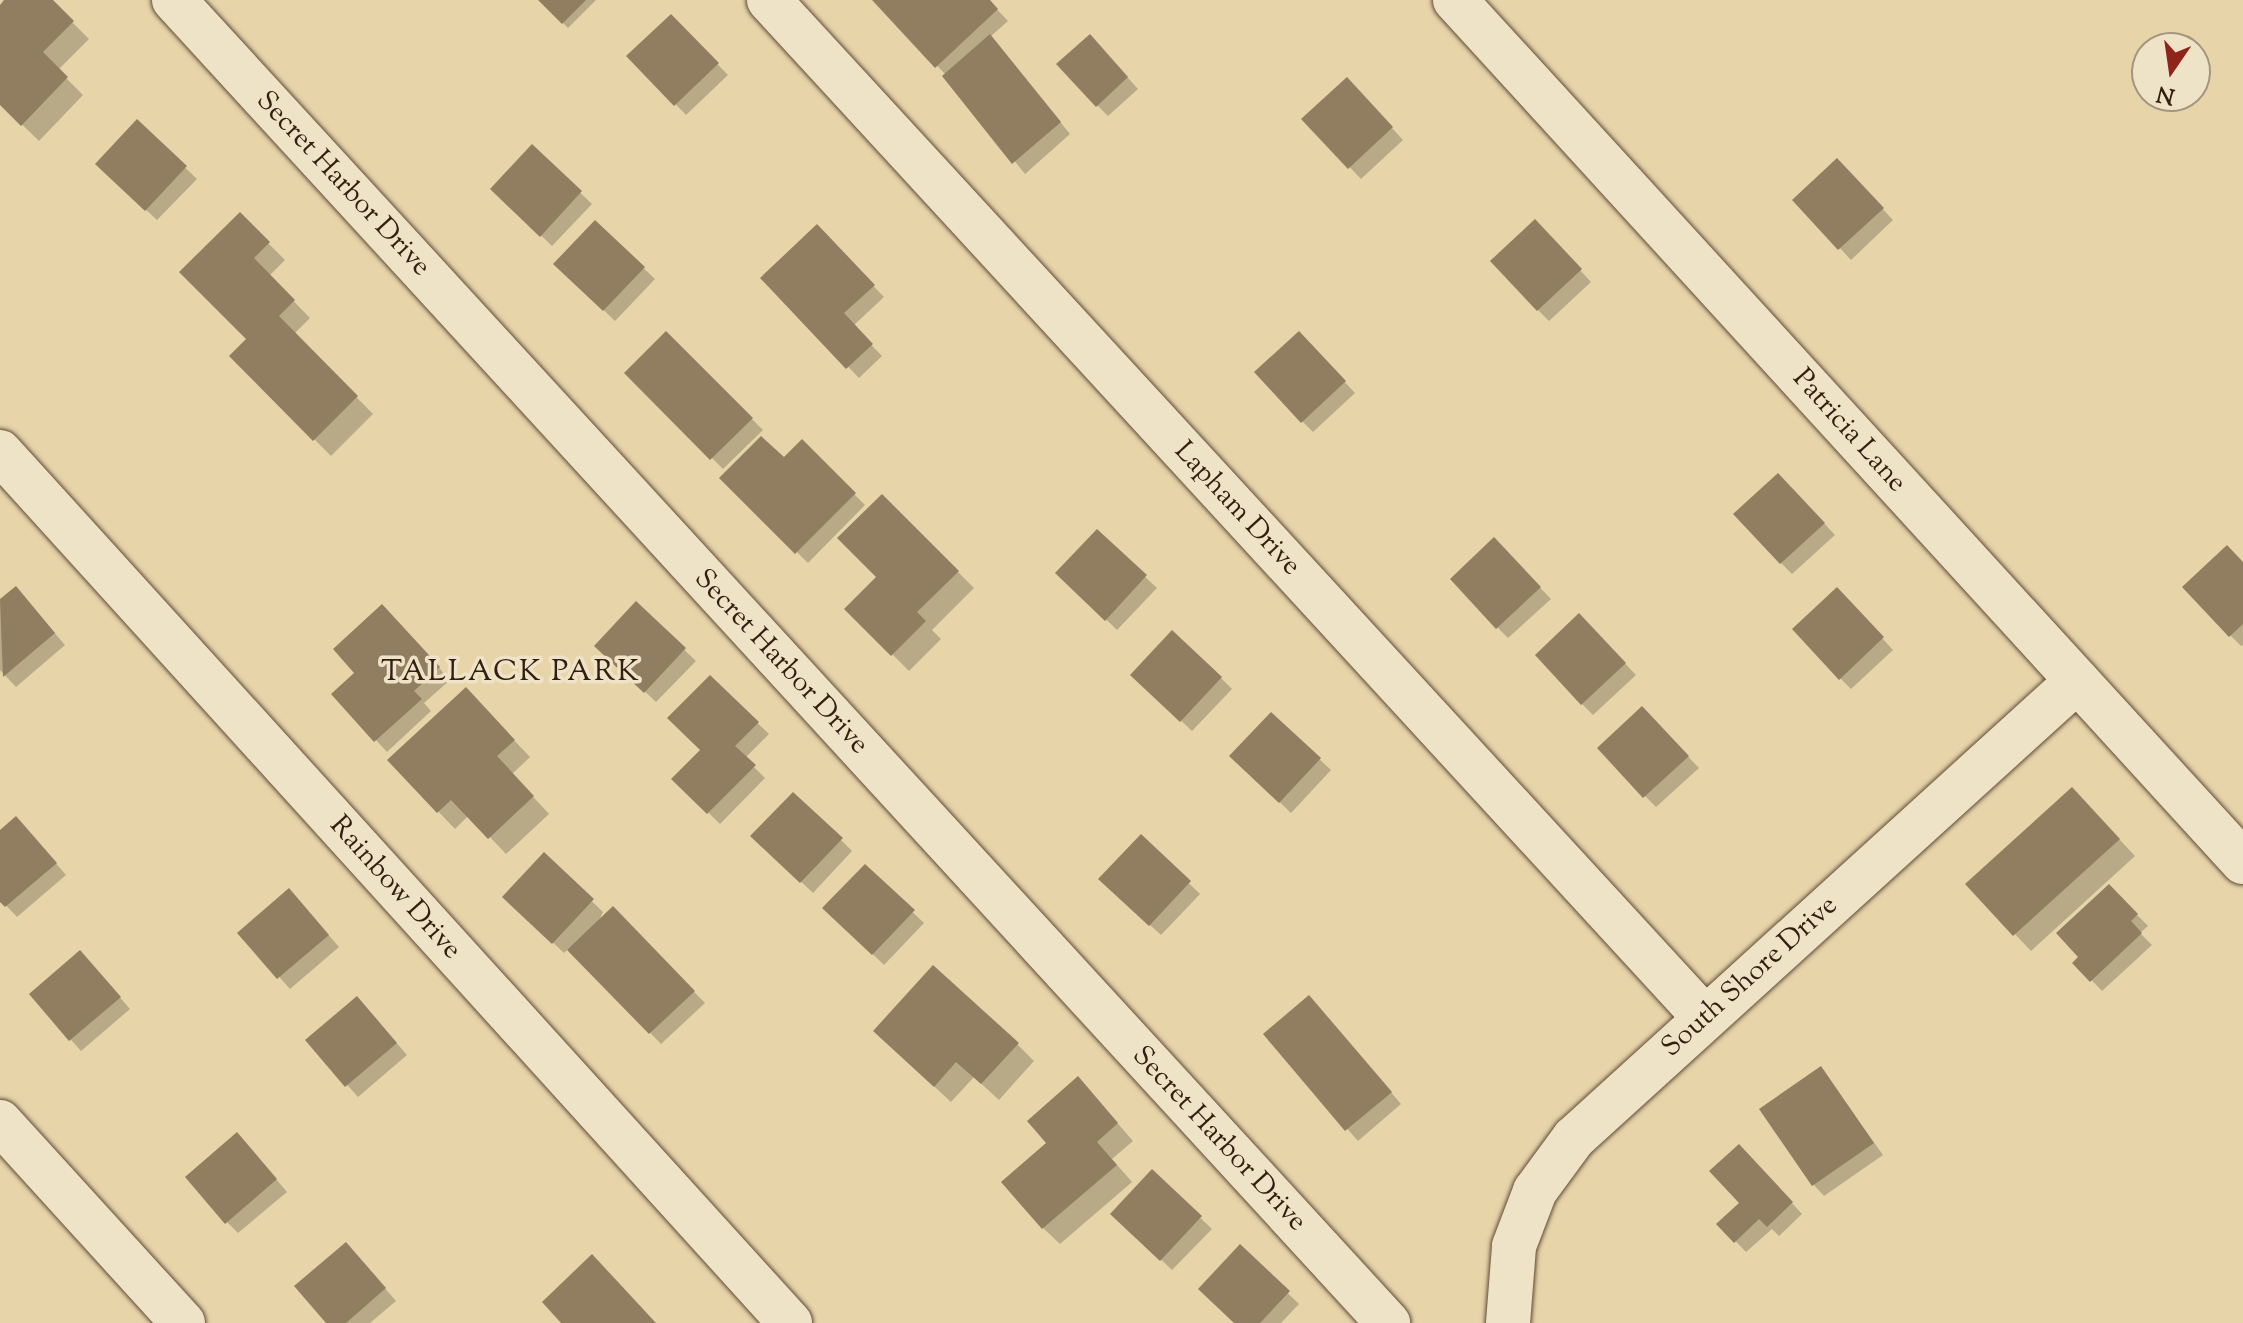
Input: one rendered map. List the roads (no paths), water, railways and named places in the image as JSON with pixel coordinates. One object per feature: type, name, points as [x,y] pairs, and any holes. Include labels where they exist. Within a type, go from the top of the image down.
[{"type":"street","name":"Secret Harbor Drive","points":[[174,0],[1388,1323]]},
{"type":"street","name":"Lapham Drive","points":[[769,0],[1705,1018]]},
{"type":"street","name":"Patricia Lane","points":[[1455,0],[2243,862]]},
{"type":"street","name":"Rainbow Drive","points":[[0,452],[790,1323]]},
{"type":"street","name":"South Shore Drive","points":[[1508,1323],[1514,1246],[1535,1191],[1574,1138],[2077,681]]},
{"type":"street","points":[[0,1122],[183,1323]]},
{"type":"district","name":"TALLACK PARK","points":[[511,673]]}]
